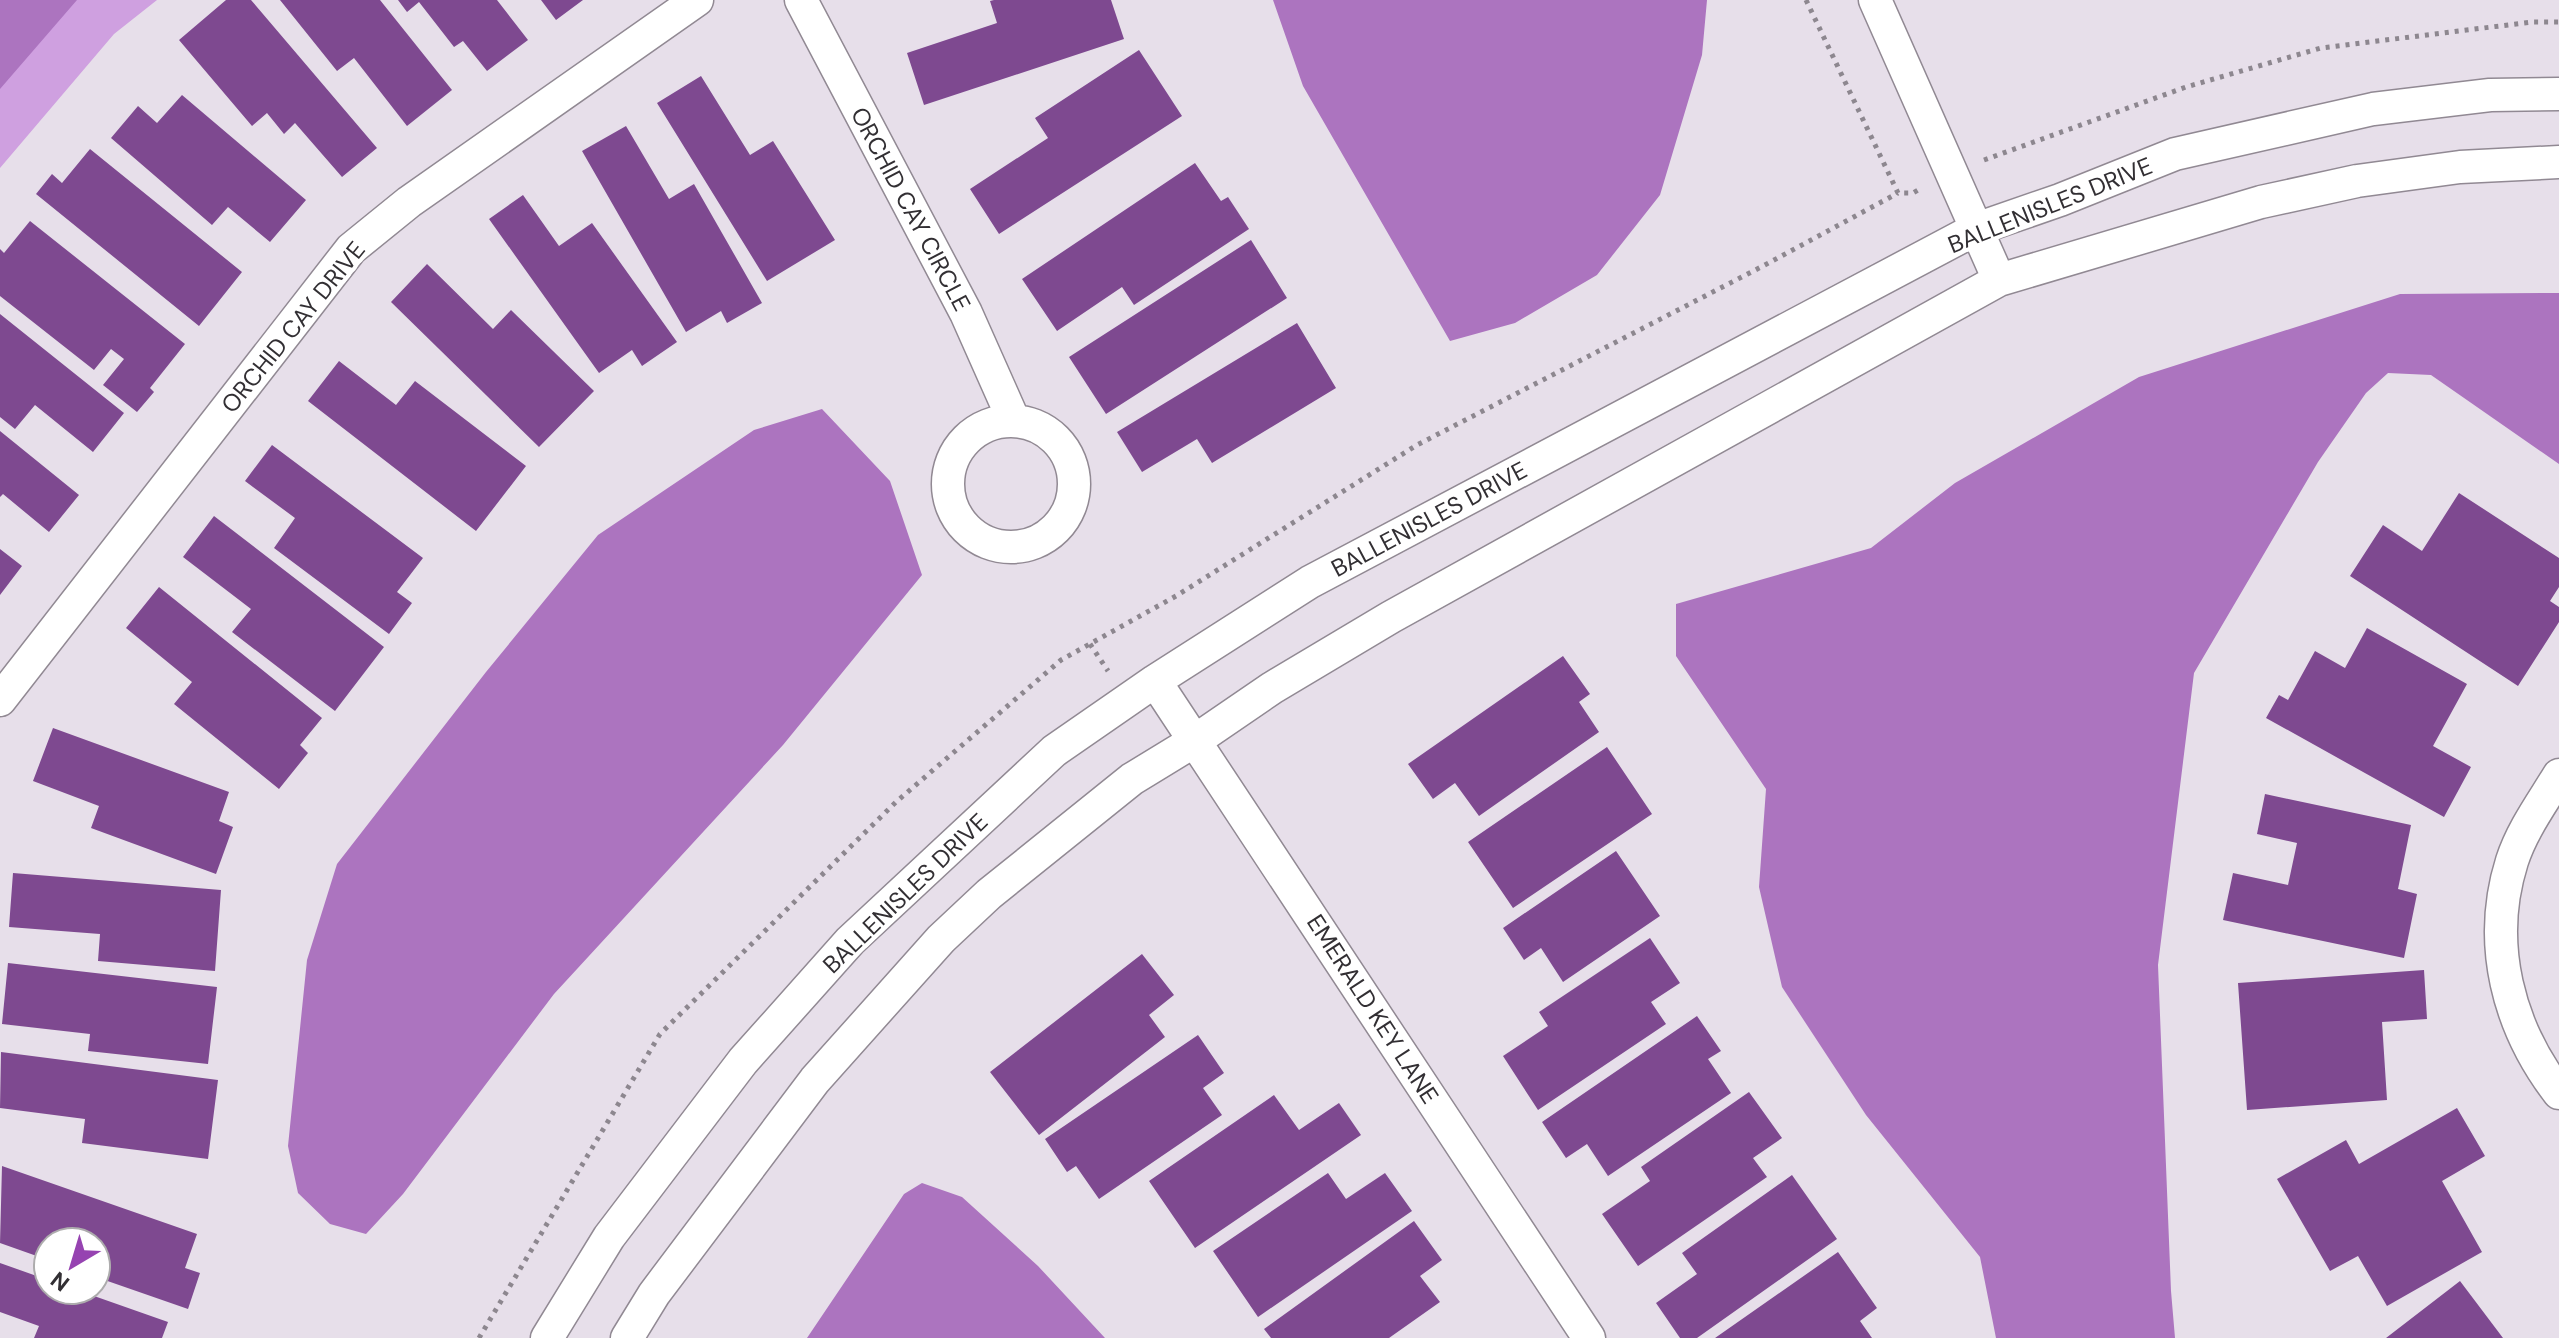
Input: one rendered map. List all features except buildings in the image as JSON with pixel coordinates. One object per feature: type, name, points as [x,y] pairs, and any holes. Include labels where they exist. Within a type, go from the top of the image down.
[{"type":"street","name":"ORCHID CAY DRIVE","points":[[0,700],[351,249],[409,202],[697,0]]},
{"type":"street","name":"ORCHID CAY CIRCLE","points":[[801,0],[966,313],[1014,421]]},
{"type":"street","points":[[1875,0],[1999,280]]},
{"type":"street","name":"BALLENISLES DRIVE","points":[[547,1338],[609,1237],[733,1074],[850,941],[1054,751],[1155,681],[1310,582],[1976,229],[2060,200],[2175,154],[2373,109],[2490,95],[2559,94]]},
{"type":"street","name":"BALLENISLES DRIVE","points":[[627,1338],[663,1282],[815,1080],[941,939],[989,894],[1132,779],[1272,688],[1391,617],[1999,280],[2261,202],[2357,181],[2460,167],[2559,162]]},
{"type":"street","name":"EMERALD KEY LANE","points":[[1155,681],[1589,1338]]},
{"type":"street","points":[[2559,775],[2524,834],[2513,861],[2503,904],[2501,948],[2504,978],[2520,1029],[2533,1056],[2559,1093]]},
{"type":"path","points":[[1806,0],[1898,193],[1913,193]]},
{"type":"path","points":[[2006,151],[2186,87],[2321,48],[2532,22],[2559,22]]},
{"type":"path","points":[[1090,644],[1111,676]]},
{"type":"shaded area","points":[[0,0],[157,0],[114,34],[0,168]]},
{"type":"shaded area","points":[[0,0],[77,0],[0,89]]},
{"type":"shaded area","points":[[1273,0],[1707,0],[1702,55],[1660,195],[1597,275],[1515,323],[1450,341],[1303,86]]},
{"type":"shaded area","points":[[2559,293],[2559,464],[2431,375],[2388,373],[2366,393],[2318,462],[2194,673],[2158,965],[2175,1338],[1996,1338],[1980,1257],[1866,1115],[1782,987],[1759,887],[1766,789],[1676,656],[1676,604],[1871,548],[1955,483],[2139,377],[2400,294]]},
{"type":"shaded area","points":[[822,409],[890,481],[922,575],[783,745],[554,994],[403,1194],[366,1234],[330,1224],[298,1193],[288,1146],[307,960],[337,864],[486,672],[598,535],[754,430]]},
{"type":"shaded area","points":[[922,1183],[962,1197],[1038,1266],[1105,1338],[807,1338],[904,1194]]}]
